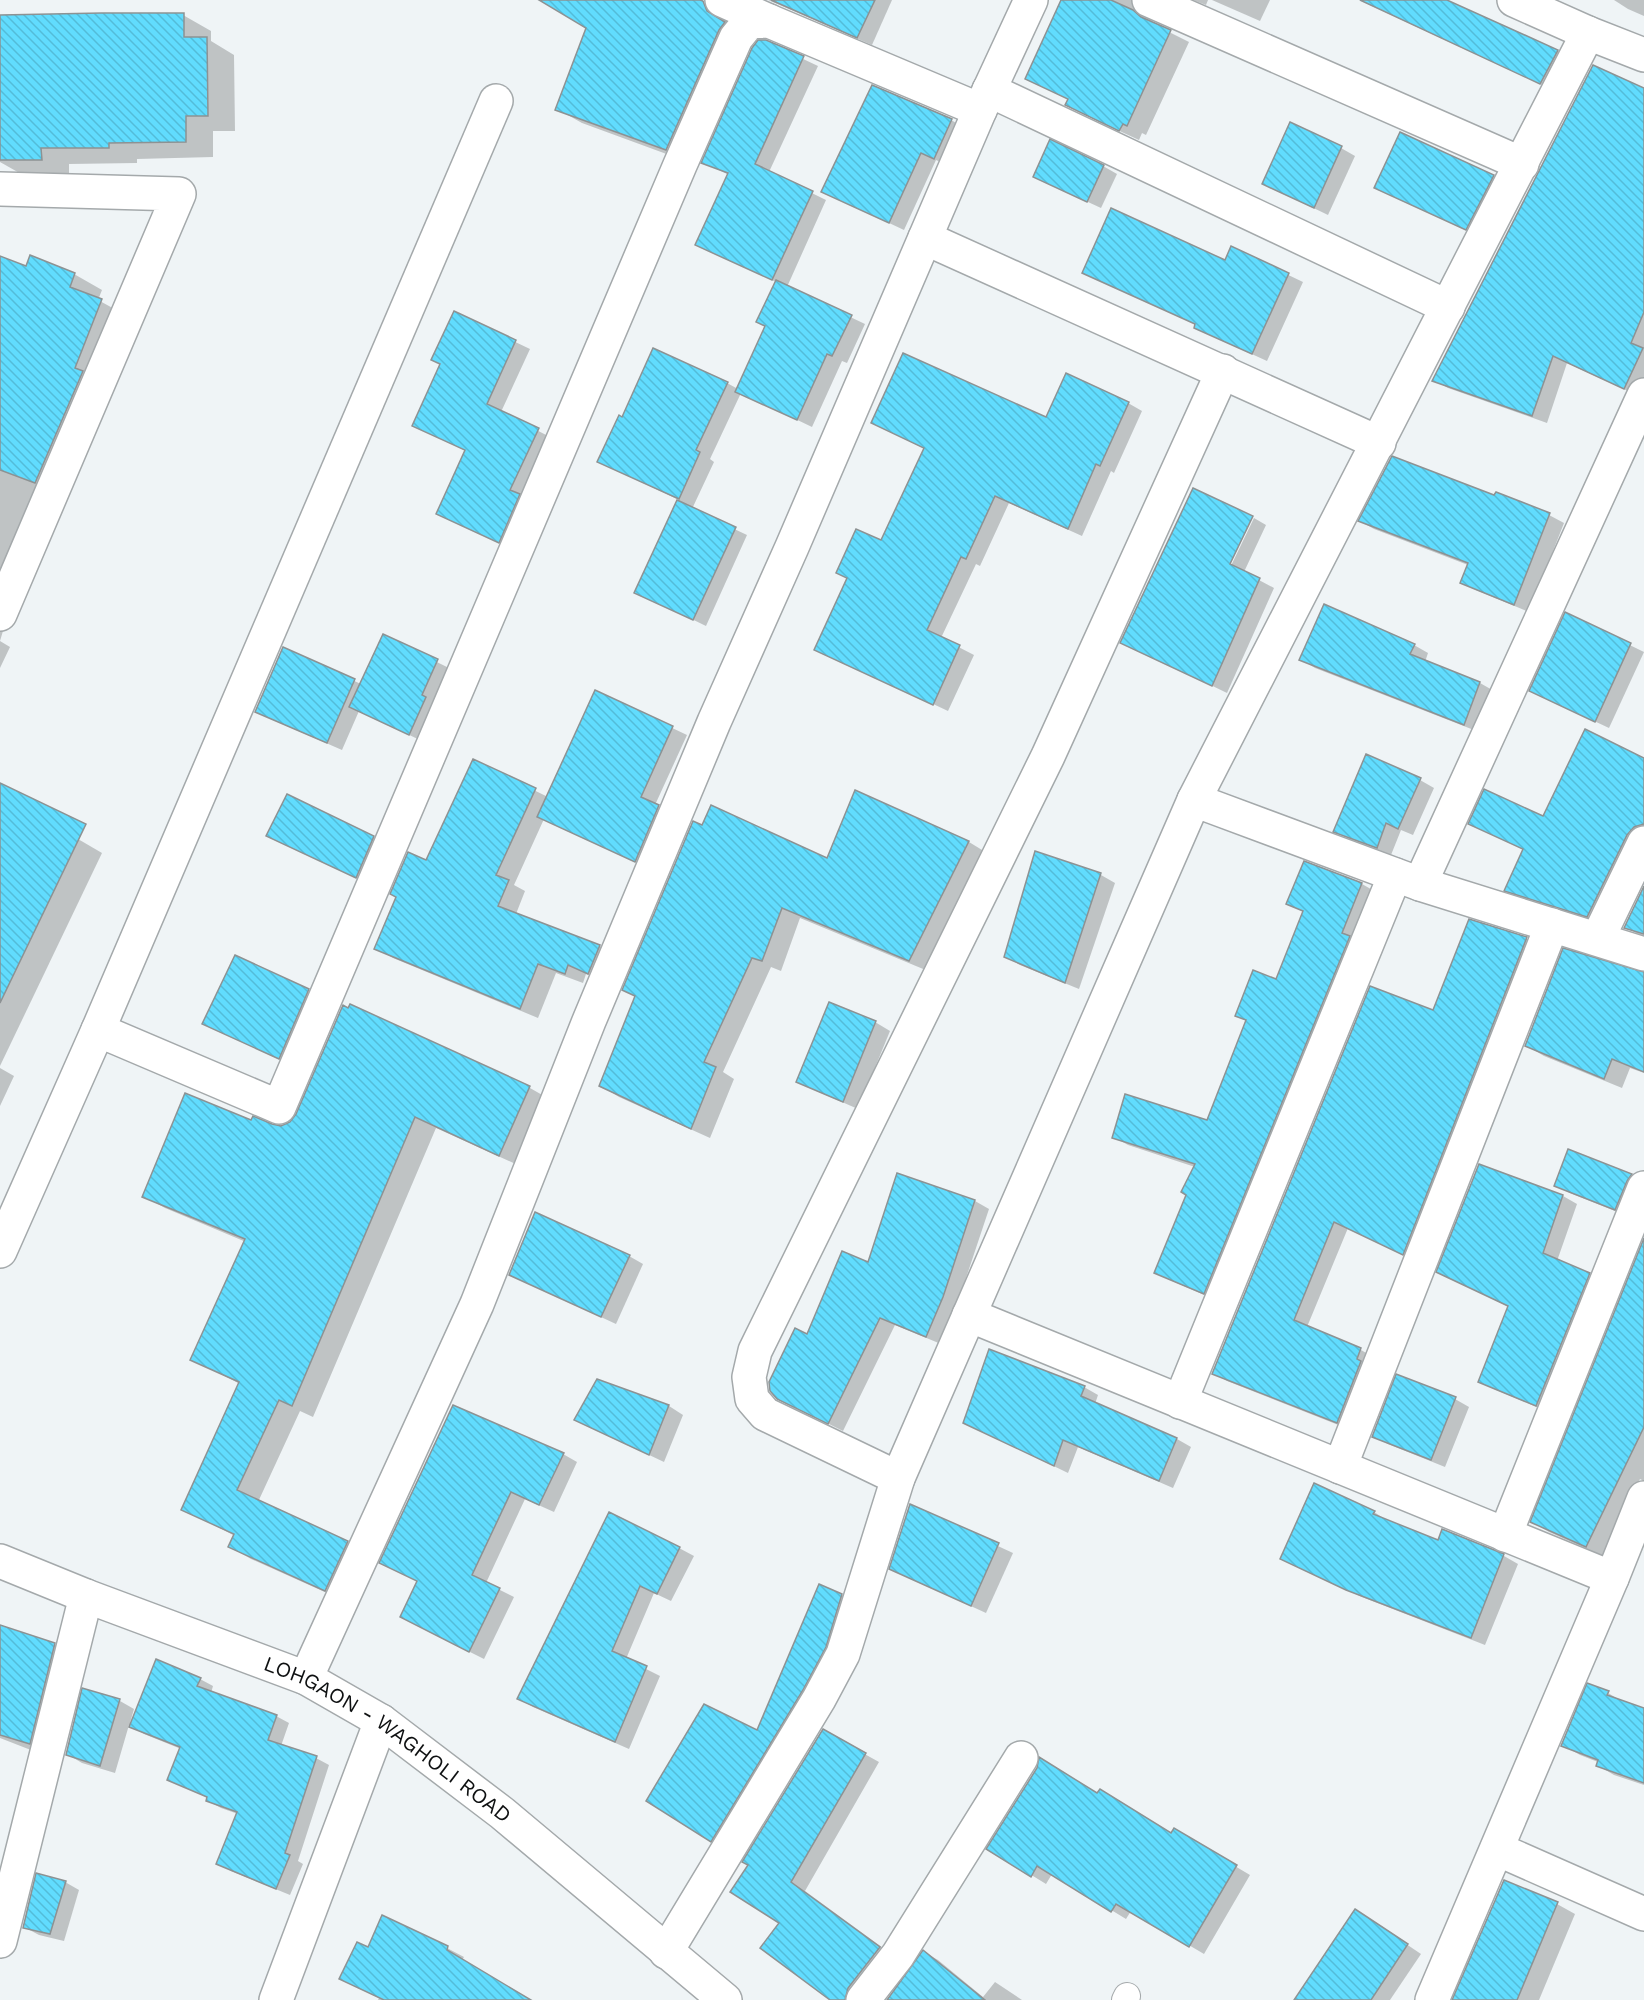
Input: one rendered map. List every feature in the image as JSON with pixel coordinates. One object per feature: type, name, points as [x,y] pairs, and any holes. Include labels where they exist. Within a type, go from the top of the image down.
[{"type":"street","points":[[722,0],[769,21],[985,100],[1448,307]]},
{"type":"street","points":[[306,1678],[477,1304],[589,1021],[714,722],[985,100],[1031,0]]},
{"type":"street","points":[[1149,0],[1522,164]]},
{"type":"street","points":[[1514,0],[1644,55]]},
{"type":"street","points":[[98,1030],[279,1107],[570,420],[736,38],[749,22],[769,21]]},
{"type":"street","points":[[666,1952],[819,1698],[843,1654],[898,1478],[1194,800],[1588,33]]},
{"type":"street","points":[[0,1251],[98,1030],[496,101]]},
{"type":"street","points":[[0,189],[179,194],[0,614]]},
{"type":"street","points":[[925,238],[1378,443]]},
{"type":"street","points":[[898,1478],[765,1414],[752,1399],[749,1377],[755,1351],[1048,756],[1223,371]]},
{"type":"street","points":[[1180,1402],[1407,879],[1644,395]]},
{"type":"street","points":[[1194,800],[1407,879],[1644,954]]},
{"type":"street","points":[[1598,938],[1644,843]]},
{"type":"street","points":[[1340,1467],[1552,925]]},
{"type":"street","points":[[1504,1534],[1644,1188]]},
{"type":"street","points":[[969,1315],[1504,1534],[1625,1567]]},
{"type":"street","points":[[1432,2000],[1497,1849],[1625,1567],[1644,1498]]},
{"type":"street","name":"LOHGAON - WAGHOLI ROAD","points":[[0,1561],[86,1596],[306,1678],[381,1721],[502,1813],[725,2000]]},
{"type":"street","points":[[0,1941],[86,1596]]},
{"type":"street","points":[[276,2000],[381,1721]]},
{"type":"street","points":[[863,2000],[898,1955],[1021,1758]]},
{"type":"street","points":[[1497,1849],[1644,1914]]},
{"type":"building","points":[[539,0],[700,0],[703,1],[707,11],[725,22],[719,30],[666,150],[555,110],[586,28]]},
{"type":"building","points":[[771,0],[875,0],[857,38]]},
{"type":"building","points":[[1061,0],[1111,0],[1171,30],[1127,126],[1123,124],[1119,131],[1065,105],[1068,99],[1025,79]]},
{"type":"building","points":[[1360,0],[1447,0],[1558,50],[1540,84]]},
{"type":"building","points":[[184,13],[184,37],[207,37],[208,116],[186,116],[186,142],[109,143],[109,148],[41,148],[42,160],[0,160],[0,15]]},
{"type":"building","points":[[758,40],[766,40],[804,56],[755,164],[813,191],[772,280],[695,245],[728,173],[701,163],[752,48]]},
{"type":"building","points":[[1593,65],[1644,88],[1644,312],[1631,343],[1643,348],[1624,389],[1553,356],[1532,416],[1432,381]]},
{"type":"building","points":[[872,85],[952,119],[934,159],[921,153],[889,223],[821,192]]},
{"type":"building","points":[[1290,122],[1342,146],[1314,208],[1262,184]]},
{"type":"building","points":[[1400,132],[1494,175],[1466,230],[1374,188]]},
{"type":"building","points":[[1050,139],[1104,165],[1087,202],[1033,177]]},
{"type":"building","points":[[1111,208],[1225,260],[1231,246],[1289,273],[1252,354],[1194,328],[1195,324],[1082,273]]},
{"type":"building","points":[[30,255],[75,273],[70,287],[102,299],[75,368],[83,371],[35,483],[0,470],[0,256],[26,266]]},
{"type":"building","points":[[776,280],[852,315],[832,356],[827,354],[797,420],[735,392],[765,326],[756,322]]},
{"type":"building","points":[[454,311],[516,340],[487,404],[539,428],[510,490],[520,494],[499,543],[436,514],[465,450],[412,426],[440,364],[431,360]]},
{"type":"building","points":[[653,348],[728,382],[696,450],[700,452],[679,499],[597,462],[619,415],[622,417]]},
{"type":"building","points":[[903,353],[1046,417],[1066,373],[1129,402],[1100,466],[1096,464],[1068,529],[995,496],[966,559],[961,557],[927,630],[960,645],[933,705],[814,650],[847,578],[836,573],[856,529],[881,540],[924,448],[871,423]]},
{"type":"building","points":[[1392,456],[1494,495],[1496,492],[1550,513],[1514,605],[1460,583],[1468,563],[1358,521]]},
{"type":"building","points":[[1193,488],[1253,516],[1230,564],[1260,578],[1212,686],[1120,643]]},
{"type":"building","points":[[677,500],[736,527],[693,620],[634,593]]},
{"type":"building","points":[[1324,604],[1415,644],[1410,654],[1480,682],[1464,725],[1299,660]]},
{"type":"building","points":[[1565,612],[1631,643],[1595,722],[1529,691]]},
{"type":"building","points":[[383,634],[438,659],[422,695],[426,697],[409,735],[349,707]]},
{"type":"building","points":[[283,647],[355,679],[327,743],[255,712]]},
{"type":"building","points":[[595,690],[673,726],[641,797],[659,805],[635,862],[537,817]]},
{"type":"building","points":[[1585,729],[1644,758],[1644,824],[1634,827],[1627,835],[1587,917],[1504,891],[1523,849],[1468,824],[1484,789],[1543,816]]},
{"type":"building","points":[[1366,754],[1421,778],[1398,829],[1386,823],[1377,848],[1333,832]]},
{"type":"building","points":[[473,759],[536,788],[496,875],[509,880],[498,906],[600,945],[588,974],[568,965],[565,974],[538,964],[520,1009],[374,949],[396,897],[390,894],[408,852],[426,860]]},
{"type":"building","points":[[0,783],[86,824],[0,1003]]},
{"type":"building","points":[[855,790],[969,841],[909,961],[782,908],[762,961],[752,958],[704,1062],[716,1067],[691,1129],[599,1086],[635,996],[622,990],[693,821],[702,825],[711,805],[827,858]]},
{"type":"building","points":[[287,794],[374,836],[356,878],[266,836]]},
{"type":"building","points":[[1035,851],[1101,873],[1065,983],[1004,957]]},
{"type":"building","points":[[1304,861],[1362,883],[1342,933],[1350,936],[1204,1294],[1154,1273],[1186,1195],[1181,1192],[1195,1164],[1112,1138],[1125,1094],[1207,1120],[1246,1020],[1235,1016],[1253,970],[1276,979],[1303,911],[1286,904]]},
{"type":"building","points":[[1644,886],[1644,934],[1624,928]]},
{"type":"building","points":[[1469,919],[1527,937],[1403,1255],[1334,1222],[1294,1320],[1361,1348],[1357,1359],[1361,1361],[1337,1423],[1212,1374],[1370,986],[1433,1010]]},
{"type":"building","points":[[1563,948],[1644,972],[1644,1072],[1612,1059],[1604,1079],[1525,1046]]},
{"type":"building","points":[[235,955],[309,989],[279,1059],[202,1024]]},
{"type":"building","points":[[829,1002],[876,1021],[843,1102],[796,1082]]},
{"type":"building","points":[[350,1004],[530,1086],[499,1156],[415,1117],[292,1406],[279,1400],[237,1490],[348,1541],[325,1591],[228,1547],[234,1534],[181,1510],[239,1382],[190,1360],[245,1239],[142,1197],[185,1093],[251,1120],[253,1116],[281,1126],[290,1122],[296,1114],[343,1005],[348,1008]]},
{"type":"building","points":[[1568,1149],[1632,1174],[1615,1210],[1554,1186]]},
{"type":"building","points":[[1479,1164],[1563,1195],[1543,1253],[1590,1273],[1536,1406],[1478,1382],[1508,1306],[1436,1272]]},
{"type":"building","points":[[897,1173],[975,1200],[943,1297],[926,1337],[880,1318],[828,1424],[777,1399],[770,1391],[769,1382],[795,1328],[807,1334],[842,1251],[868,1262]]},
{"type":"building","points":[[535,1212],[630,1255],[601,1317],[509,1275]]},
{"type":"building","points":[[1644,1238],[1644,1427],[1586,1547],[1530,1522]]},
{"type":"building","points":[[989,1349],[1085,1386],[1081,1396],[1177,1438],[1159,1481],[1063,1440],[1054,1466],[963,1423]]},
{"type":"building","points":[[1396,1374],[1456,1397],[1431,1460],[1372,1437]]},
{"type":"building","points":[[597,1379],[669,1405],[649,1455],[574,1420]]},
{"type":"building","points":[[453,1405],[564,1453],[539,1505],[511,1492],[472,1575],[500,1588],[469,1652],[400,1617],[417,1581],[379,1563]]},
{"type":"building","points":[[1314,1483],[1375,1511],[1373,1514],[1438,1540],[1442,1529],[1504,1554],[1471,1638],[1346,1590],[1280,1559]]},
{"type":"building","points":[[910,1504],[999,1543],[971,1606],[889,1569]]},
{"type":"building","points":[[609,1512],[680,1547],[657,1594],[640,1586],[612,1651],[647,1666],[615,1742],[517,1699]]},
{"type":"building","points":[[819,1584],[842,1594],[826,1647],[803,1690],[711,1842],[646,1801],[704,1704],[757,1730]]},
{"type":"building","points":[[0,1625],[55,1643],[30,1744],[0,1735]]},
{"type":"building","points":[[156,1659],[201,1678],[197,1686],[277,1715],[268,1740],[317,1756],[285,1853],[290,1855],[276,1889],[216,1864],[237,1812],[206,1801],[207,1797],[167,1780],[180,1747],[129,1727]]},
{"type":"building","points":[[1587,1683],[1609,1691],[1607,1695],[1644,1708],[1644,1783],[1596,1766],[1598,1760],[1561,1746]]},
{"type":"building","points":[[82,1688],[120,1699],[100,1766],[66,1755]]},
{"type":"building","points":[[823,1729],[866,1753],[791,1882],[880,1947],[848,1988],[845,2000],[830,2000],[760,1948],[779,1923],[730,1892],[748,1865],[742,1862]]},
{"type":"building","points":[[1039,1757],[1097,1793],[1100,1789],[1171,1833],[1174,1828],[1237,1865],[1189,1947],[1116,1904],[1111,1912],[1037,1866],[1031,1877],[986,1849],[1037,1768]]},
{"type":"building","points":[[36,1873],[66,1881],[50,1934],[23,1928]]},
{"type":"building","points":[[1504,1880],[1558,1902],[1517,2000],[1452,2000]]},
{"type":"building","points":[[1355,1909],[1408,1944],[1371,2000],[1294,2000]]},
{"type":"building","points":[[382,1915],[448,1946],[447,1950],[531,2000],[384,2000],[339,1979],[357,1942],[368,1947]]},
{"type":"building","points":[[923,1950],[985,2000],[887,2000]]}]
